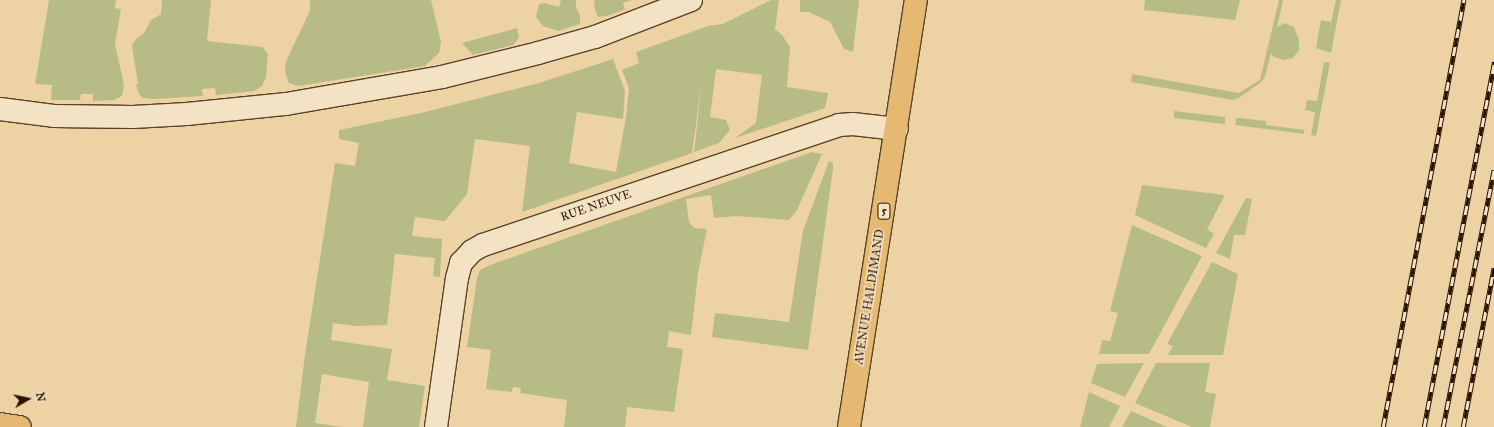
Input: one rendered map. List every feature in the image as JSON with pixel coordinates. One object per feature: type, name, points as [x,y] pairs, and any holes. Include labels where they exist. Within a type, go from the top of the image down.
[{"type":"main road","name":"AVENUE HALDIMAND","points":[[849,427],[897,129],[916,0]]},
{"type":"main road","points":[[0,424],[20,427]]},
{"type":"street","points":[[8,110],[54,116],[83,117],[187,114],[268,106],[371,91],[442,77],[538,54],[595,37],[691,0]]},
{"type":"street","name":"RUE NEUVE","points":[[436,427],[457,278],[461,263],[472,251],[483,245],[839,125],[853,124],[897,129]]},
{"type":"green space","points":[[49,0],[116,0],[115,8],[121,9],[115,44],[124,85],[122,96],[114,100],[93,101],[93,94],[81,94],[80,100],[51,100],[52,85],[35,84]]},
{"type":"green space","points":[[162,0],[211,0],[207,41],[262,47],[268,54],[266,77],[262,86],[254,91],[216,95],[215,88],[202,89],[203,96],[154,99],[143,98],[139,94],[136,85],[138,84],[132,45],[136,39],[144,33],[151,20],[161,14]]},
{"type":"green space","points":[[310,0],[431,0],[441,42],[439,53],[425,66],[298,86],[289,83],[285,72],[286,61],[310,11]]},
{"type":"green space","points":[[561,0],[576,0],[576,7],[580,16],[580,24],[558,31],[543,26],[536,17],[539,4],[545,3],[559,7]]},
{"type":"green space","points":[[594,0],[632,0],[623,3],[625,9],[611,15],[598,17]]},
{"type":"green space","points":[[771,0],[779,0],[775,29],[782,35],[790,47],[787,87],[828,93],[825,108],[735,138],[756,123],[762,75],[716,69],[710,117],[726,120],[730,130],[719,143],[694,152],[702,81],[692,153],[522,212],[530,146],[475,139],[467,194],[445,221],[415,217],[412,236],[442,239],[440,277],[433,276],[435,258],[395,254],[387,325],[356,326],[333,323],[331,340],[392,349],[387,380],[425,386],[419,427],[363,427],[369,382],[322,374],[315,423],[342,427],[296,427],[305,355],[335,163],[355,166],[359,143],[339,139],[339,130],[421,113],[539,83],[613,59],[625,91],[623,119],[577,112],[569,163],[616,172],[626,117],[629,88],[622,70],[639,63],[636,52],[708,26],[723,24]]},
{"type":"green space","points":[[800,0],[859,0],[853,52],[844,49],[830,22],[809,12],[800,12]]},
{"type":"green space","points":[[1145,0],[1240,0],[1235,20],[1144,10]]},
{"type":"green space","points":[[1279,0],[1283,0],[1277,27],[1285,23],[1294,27],[1299,40],[1299,50],[1293,58],[1284,60],[1274,57],[1271,53],[1265,77],[1261,82],[1239,98],[1233,100],[1131,82],[1132,74],[1239,93],[1260,80]]},
{"type":"green space","points":[[1336,0],[1341,0],[1331,53],[1316,48],[1321,20],[1331,22]]},
{"type":"green space","points":[[517,28],[519,38],[513,45],[473,55],[462,43]]},
{"type":"green space","points":[[1324,62],[1330,63],[1316,136],[1311,135],[1315,112],[1305,110],[1307,100],[1317,101]]},
{"type":"green space","points":[[1174,111],[1225,117],[1225,124],[1174,118]]},
{"type":"green space","points":[[1236,119],[1266,121],[1266,125],[1304,130],[1304,134],[1235,125]]},
{"type":"green space","points":[[812,152],[822,154],[797,210],[789,220],[737,216],[714,218],[711,195],[686,199],[689,222],[694,228],[707,229],[698,273],[691,335],[669,331],[667,347],[683,349],[674,412],[627,407],[625,427],[564,427],[567,400],[520,393],[521,388],[513,387],[512,392],[486,389],[491,350],[467,347],[477,278],[480,270],[490,265]]},
{"type":"green space","points":[[829,161],[833,163],[833,169],[808,350],[712,337],[715,313],[789,322],[803,231]]},
{"type":"green space","points":[[1142,185],[1225,195],[1207,229],[1214,234],[1206,248],[1135,215]]},
{"type":"green space","points":[[1246,198],[1252,199],[1245,235],[1234,235],[1230,259],[1216,253]]},
{"type":"green space","points":[[1132,225],[1202,256],[1149,354],[1099,354],[1102,340],[1110,341],[1118,313],[1110,311]]},
{"type":"green space","points":[[1212,262],[1238,274],[1223,355],[1168,355],[1173,346],[1167,344]]},
{"type":"green space","points":[[1144,363],[1125,397],[1091,383],[1097,364]]},
{"type":"green space","points":[[1156,363],[1210,363],[1205,392],[1216,394],[1210,427],[1192,427],[1135,403]]},
{"type":"green space","points":[[1089,392],[1120,406],[1109,427],[1080,427]]},
{"type":"green space","points":[[1131,411],[1167,427],[1122,427]]},
{"type":"railway","points":[[1383,427],[1464,0]]},
{"type":"railway","points":[[1424,427],[1494,62]]},
{"type":"railway","points":[[1443,427],[1494,170]]},
{"type":"railway","points":[[1463,427],[1494,268]]}]
